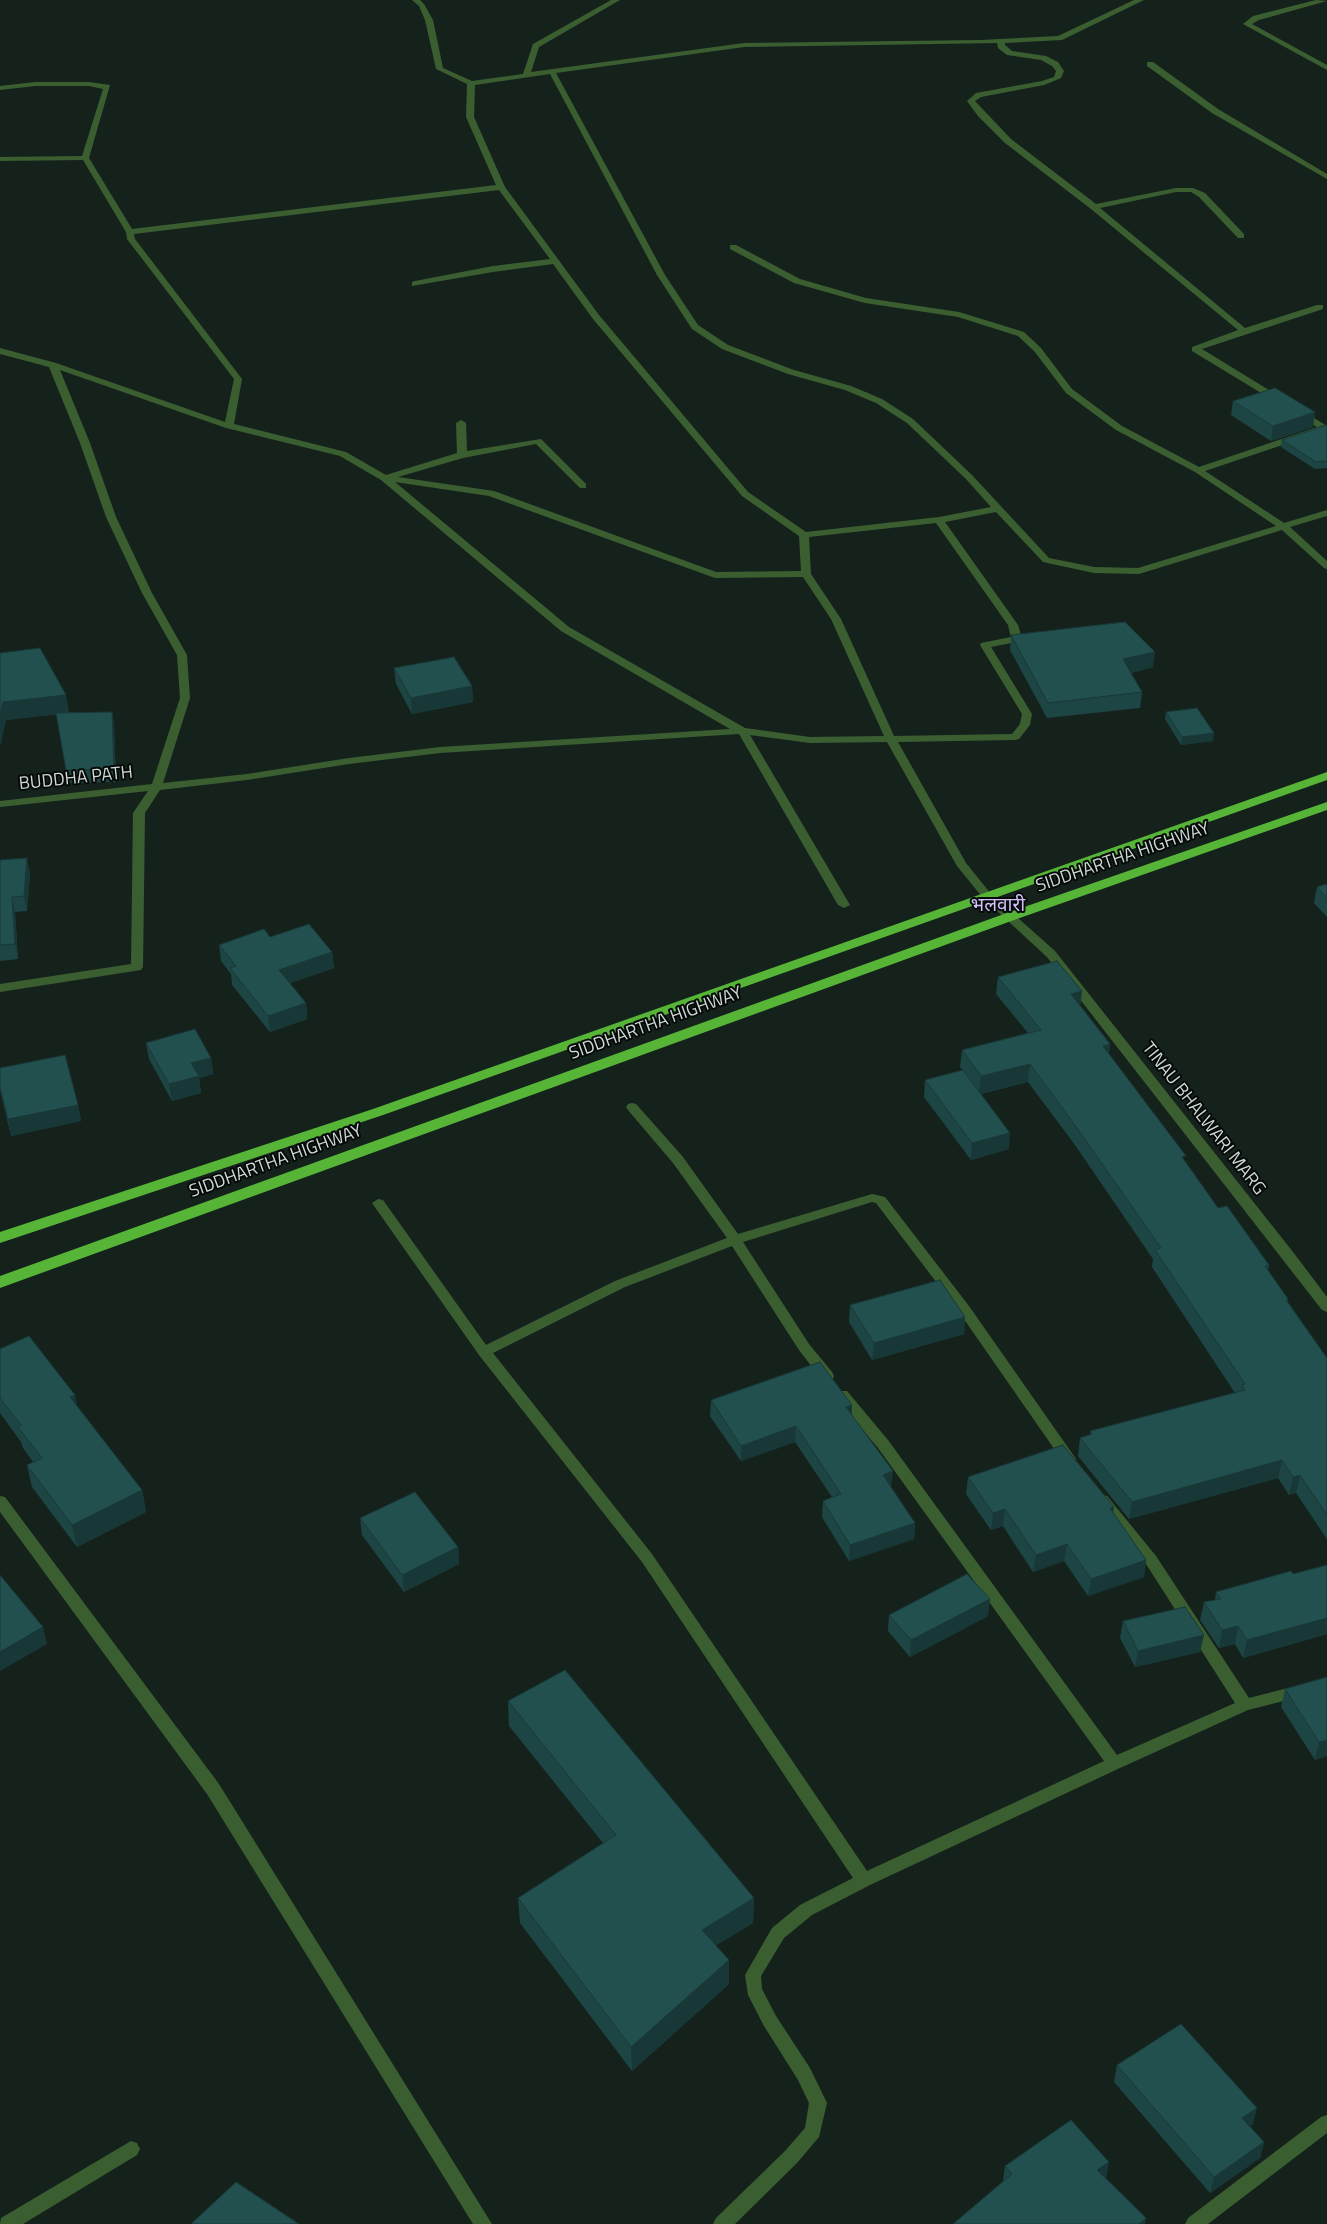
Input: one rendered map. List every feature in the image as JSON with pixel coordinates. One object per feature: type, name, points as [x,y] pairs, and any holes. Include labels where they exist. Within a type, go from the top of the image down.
[{"type":"highway","name":"SIDDHARTHA HIGHWAY","points":[[0,1238],[378,1112],[987,896],[1198,824],[1327,776]]},
{"type":"highway","name":"SIDDHARTHA HIGHWAY","points":[[0,1282],[1009,916],[1327,806]]},
{"type":"street","points":[[416,0],[422,5],[429,20],[440,69],[470,84],[744,45],[1001,42],[1059,38],[1140,0]]},
{"type":"street","points":[[1324,0],[1256,18],[1247,24],[1327,68]]},
{"type":"street","points":[[526,75],[536,46],[611,1]]},
{"type":"street","points":[[1001,42],[1001,46],[1010,52],[1043,58],[1056,64],[1060,71],[1057,78],[1044,83],[979,95],[972,101],[1008,141],[1094,207],[1244,331]]},
{"type":"street","points":[[1150,64],[1215,111],[1327,178]]},
{"type":"street","points":[[552,72],[661,275],[695,327],[725,347],[790,372],[848,388],[879,401],[910,421],[999,508],[1046,560],[1094,570],[1139,571],[1327,513]]},
{"type":"street","points":[[0,88],[35,84],[89,84],[107,87],[84,158],[130,232],[131,239],[238,379],[229,426]]},
{"type":"street","points":[[470,84],[470,117],[501,187],[596,317],[745,494],[804,535],[939,520],[999,508]]},
{"type":"street","points":[[0,159],[84,158]]},
{"type":"street","points":[[130,232],[501,187]]},
{"type":"street","points":[[1094,207],[1176,190],[1193,190],[1202,195],[1241,236]]},
{"type":"street","points":[[733,247],[797,281],[865,300],[958,315],[1000,326],[1021,334],[1038,350],[1069,391],[1119,428],[1198,470],[1284,526],[1327,566]]},
{"type":"street","points":[[415,284],[493,269],[555,261]]},
{"type":"street","points":[[1198,470],[1324,428],[1195,350],[1244,331],[1325,308]]},
{"type":"street","points":[[0,351],[53,364],[229,426],[343,454],[384,478],[565,629],[742,731],[810,740],[1015,737],[1025,725],[1026,714],[985,645],[1017,639],[1013,626],[939,520]]},
{"type":"street","points":[[0,988],[137,967],[139,813],[156,788],[185,698],[182,654],[147,593],[111,517],[85,443],[53,364]]},
{"type":"street","points":[[461,424],[462,455]]},
{"type":"street","points":[[384,478],[462,455],[538,441],[583,486]]},
{"type":"street","points":[[384,478],[491,493],[716,575],[806,574],[804,535]]},
{"type":"street","name":"TINAU BHALWARI MARG","points":[[806,574],[836,619],[890,738],[961,864],[987,896],[1051,954],[1282,1247],[1327,1307]]},
{"type":"street","points":[[742,731],[844,905]]},
{"type":"street","name":"BUDDHA PATH","points":[[0,804],[247,777],[349,761],[440,750],[742,731]]},
{"type":"street","points":[[632,1107],[678,1160],[735,1240],[804,1347],[883,1444],[1114,1763]]},
{"type":"street","points":[[484,1352],[620,1284],[735,1240],[872,1198],[880,1200],[964,1310],[1059,1446],[1078,1469]]},
{"type":"street","points":[[378,1203],[484,1352],[648,1558],[864,1880]]},
{"type":"street","points":[[1096,1492],[1151,1560],[1245,1705]]},
{"type":"street","points":[[0,1501],[213,1788],[483,2224]]},
{"type":"street","points":[[722,2224],[791,2157],[813,2131],[818,2103],[804,2074],[770,2021],[754,1990],[753,1974],[778,1933],[806,1910],[864,1880],[1114,1763],[1245,1705],[1327,1684]]},
{"type":"street","points":[[1194,2224],[1327,2123]]},
{"type":"street","points":[[6,2224],[130,2149]]},
{"type":"building","points":[[1275,388],[1315,412],[1273,426],[1233,401]]},
{"type":"building","points":[[1326,425],[1327,461],[1316,462],[1282,440]]},
{"type":"building","points":[[1125,622],[1155,652],[1123,659],[1142,692],[1048,703],[1011,635]]},
{"type":"building","points":[[40,648],[66,695],[3,702],[0,715],[0,653]]},
{"type":"building","points":[[454,657],[472,686],[411,698],[394,668]]},
{"type":"building","points":[[1197,708],[1214,733],[1182,737],[1166,712]]},
{"type":"building","points":[[112,712],[114,769],[66,770],[56,713]]},
{"type":"building","points":[[27,858],[24,896],[12,897],[15,944],[0,945],[0,860]]},
{"type":"building","points":[[1327,884],[1327,898],[1317,887]]},
{"type":"building","points":[[309,924],[332,952],[279,970],[306,1003],[268,1016],[230,968],[236,966],[219,945],[264,929],[270,937]]},
{"type":"building","points":[[1057,961],[1082,991],[1071,994],[1110,1044],[1103,1046],[1186,1156],[1182,1157],[1218,1208],[1227,1206],[1269,1265],[1265,1266],[1288,1299],[1286,1300],[1327,1358],[1327,1515],[1300,1475],[1293,1477],[1282,1460],[1132,1502],[1080,1438],[1092,1434],[1090,1431],[1245,1390],[1242,1385],[1245,1384],[1155,1250],[1161,1248],[1030,1064],[981,1076],[962,1050],[1041,1030],[998,977]]},
{"type":"building","points":[[195,1029],[211,1058],[191,1063],[199,1076],[169,1084],[146,1043]]},
{"type":"building","points":[[65,1055],[78,1105],[8,1119],[0,1087],[0,1068]]},
{"type":"building","points":[[963,1070],[1010,1133],[972,1143],[925,1080]]},
{"type":"building","points":[[940,1280],[965,1317],[874,1343],[850,1305]]},
{"type":"building","points":[[29,1336],[75,1395],[70,1397],[142,1490],[72,1525],[27,1465],[42,1458],[18,1427],[21,1425],[0,1398],[0,1349]]},
{"type":"building","points":[[820,1362],[852,1405],[846,1407],[893,1471],[883,1475],[915,1523],[850,1545],[823,1501],[841,1494],[796,1426],[741,1446],[711,1400]]},
{"type":"building","points":[[1063,1445],[1114,1507],[1110,1508],[1146,1560],[1091,1579],[1067,1544],[1036,1555],[1005,1509],[993,1513],[968,1477]]},
{"type":"building","points":[[415,1492],[458,1547],[402,1575],[360,1518]]},
{"type":"building","points":[[1327,1565],[1327,1618],[1247,1640],[1238,1626],[1222,1630],[1204,1602],[1221,1599],[1216,1592],[1291,1571],[1293,1574]]},
{"type":"building","points":[[967,1574],[990,1599],[911,1640],[889,1615]]},
{"type":"building","points":[[0,1575],[43,1627],[0,1652]]},
{"type":"building","points":[[1185,1607],[1204,1635],[1138,1651],[1123,1621]]},
{"type":"building","points":[[565,1670],[754,1898],[702,1930],[729,1960],[631,2047],[518,1898],[616,1835],[508,1701]]},
{"type":"building","points":[[1327,1677],[1327,1740],[1319,1742],[1285,1689]]},
{"type":"building","points":[[1181,2024],[1257,2108],[1242,2118],[1264,2142],[1214,2177],[1117,2065]]},
{"type":"building","points":[[1071,2120],[1109,2162],[1097,2170],[1146,2218],[1139,2224],[953,2224],[1012,2174],[1005,2166]]},
{"type":"building","points":[[236,2182],[299,2224],[191,2224]]},
{"type":"district","name":"भलवारी","points":[[998,906]]}]
